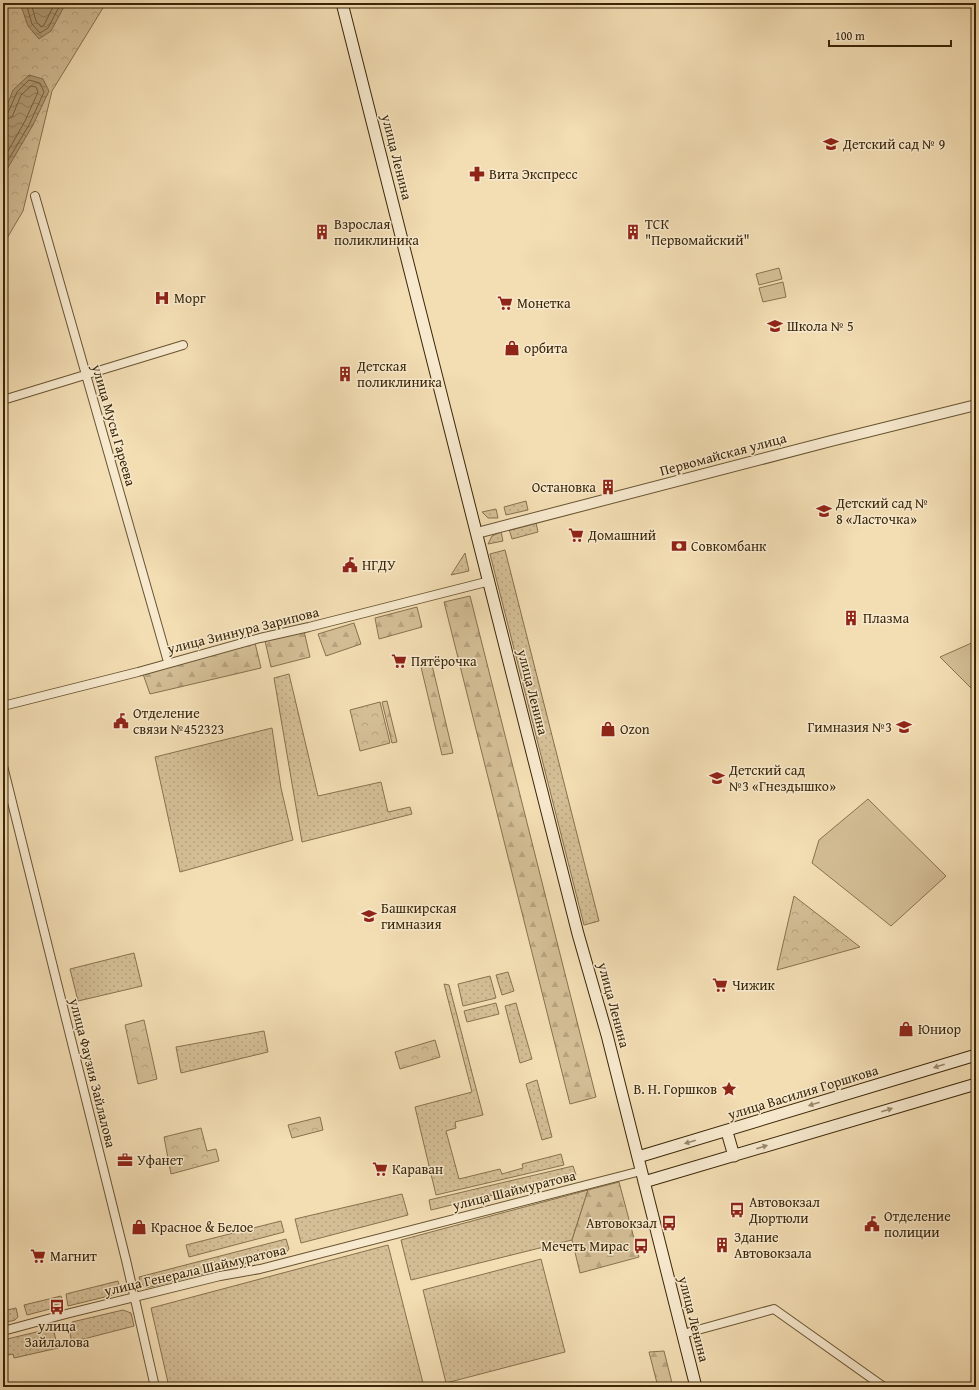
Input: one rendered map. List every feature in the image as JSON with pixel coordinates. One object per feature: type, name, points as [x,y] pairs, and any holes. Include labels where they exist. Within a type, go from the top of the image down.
[{"type":"main road","name":"улица Ленина","points":[[344,3],[578,934],[638,1157],[696,1387]]},
{"type":"main road","name":"улица Василия Горшкова","points":[[638,1157],[727,1132],[976,1055]]},
{"type":"main road","points":[[643,1177],[734,1156],[976,1084]]},
{"type":"main road","points":[[727,1132],[734,1156]]},
{"type":"street","name":"улица Мусы Гареева","points":[[36,196],[168,662]]},
{"type":"street","points":[[3,400],[86,373],[183,345]]},
{"type":"street","name":"Первомайская улица","points":[[477,533],[830,440],[976,405]]},
{"type":"street","name":"улица Зиннура Зарипова","points":[[3,706],[138,672],[168,662],[260,638],[490,581]]},
{"type":"street","name":"улица Фаузия Зайлалова","points":[[3,766],[155,1387]]},
{"type":"street","name":"улица Шаймуратова","points":[[393,1234],[643,1177]]},
{"type":"street","name":"улица Генерала Шаймуратова","points":[[3,1331],[220,1276],[260,1269],[393,1234]]},
{"type":"street","points":[[683,1334],[774,1309],[884,1387]]},
{"type":"green space","points":[[3,3],[106,3],[52,91],[23,211],[3,245]]},
{"type":"green space","points":[[779,268],[782,279],[759,285],[756,274]]},
{"type":"green space","points":[[783,282],[786,297],[763,302],[759,288]]},
{"type":"green space","points":[[526,501],[528,510],[506,515],[504,507]]},
{"type":"green space","points":[[496,509],[498,518],[488,518],[482,512]]},
{"type":"green space","points":[[536,523],[538,532],[512,539],[509,529]]},
{"type":"green space","points":[[501,532],[503,541],[488,544],[492,536]]},
{"type":"green space","points":[[505,550],[599,921],[584,925],[490,554]]},
{"type":"green space","points":[[465,553],[469,571],[451,575]]},
{"type":"green space","points":[[470,596],[596,1097],[570,1104],[444,602]]},
{"type":"green space","points":[[417,607],[422,627],[379,639],[375,618]]},
{"type":"green space","points":[[354,623],[361,644],[326,656],[318,634]]},
{"type":"green space","points":[[304,631],[310,657],[271,667],[265,641]]},
{"type":"green space","points":[[976,641],[976,693],[940,657]]},
{"type":"green space","points":[[255,643],[261,668],[150,694],[143,674]]},
{"type":"green space","points":[[432,665],[453,753],[442,755],[421,667]]},
{"type":"green space","points":[[289,674],[318,796],[381,782],[388,812],[410,807],[412,814],[302,842],[274,678]]},
{"type":"green space","points":[[387,701],[397,742],[392,743],[382,702]]},
{"type":"green space","points":[[380,702],[390,743],[360,751],[350,710]]},
{"type":"green space","points":[[272,728],[281,788],[293,840],[180,872],[155,757]]},
{"type":"green space","points":[[868,799],[946,876],[891,926],[812,863],[819,840]]},
{"type":"green space","points":[[794,896],[860,947],[777,970]]},
{"type":"green space","points":[[134,953],[142,986],[78,1001],[70,969]]},
{"type":"green space","points":[[508,972],[514,991],[502,995],[496,975]]},
{"type":"green space","points":[[490,976],[496,998],[463,1006],[458,984]]},
{"type":"green space","points":[[444,984],[449,985],[483,1115],[455,1122],[456,1128],[446,1131],[459,1179],[500,1169],[502,1174],[523,1168],[522,1164],[561,1154],[564,1165],[436,1195],[415,1107],[472,1092]]},
{"type":"green space","points":[[496,1003],[499,1014],[467,1022],[464,1011]]},
{"type":"green space","points":[[516,1003],[532,1059],[520,1063],[505,1006]]},
{"type":"green space","points":[[144,1020],[157,1079],[138,1084],[125,1025]]},
{"type":"green space","points":[[264,1031],[268,1052],[181,1073],[176,1047]]},
{"type":"green space","points":[[435,1040],[440,1057],[400,1069],[395,1052]]},
{"type":"green space","points":[[537,1080],[552,1137],[542,1140],[526,1084]]},
{"type":"green space","points":[[320,1117],[323,1130],[292,1138],[288,1125]]},
{"type":"green space","points":[[201,1128],[207,1151],[216,1149],[219,1161],[171,1174],[164,1137]]},
{"type":"green space","points":[[573,1166],[576,1175],[431,1210],[429,1200]]},
{"type":"green space","points":[[619,1182],[639,1257],[580,1273],[572,1240],[588,1190]]},
{"type":"green space","points":[[588,1190],[572,1240],[411,1280],[401,1240]]},
{"type":"green space","points":[[402,1194],[408,1215],[301,1243],[295,1219]]},
{"type":"green space","points":[[281,1221],[284,1232],[189,1257],[186,1245]]},
{"type":"green space","points":[[286,1239],[289,1249],[285,1254],[146,1288],[141,1284],[139,1277]]},
{"type":"green space","points":[[388,1245],[424,1387],[169,1387],[151,1308]]},
{"type":"green space","points":[[541,1259],[565,1352],[446,1383],[423,1290]]},
{"type":"green space","points":[[118,1281],[121,1293],[68,1306],[66,1294]]},
{"type":"green space","points":[[61,1296],[63,1303],[50,1306],[50,1309],[27,1315],[24,1305]]},
{"type":"green space","points":[[16,1308],[18,1317],[15,1320],[3,1323],[3,1311]]},
{"type":"green space","points":[[123,1310],[131,1313],[134,1326],[72,1342],[69,1330],[74,1328],[72,1322]]},
{"type":"green space","points":[[53,1328],[58,1348],[14,1358],[13,1354],[3,1356],[3,1340]]},
{"type":"green space","points":[[664,1351],[673,1387],[658,1387],[649,1352]]},
{"type":"water","points":[[20,3],[66,3],[51,31],[39,39],[28,26]]},
{"type":"water","points":[[29,75],[43,79],[49,91],[33,125],[3,176],[3,116],[13,90]]},
{"type":"place","name":"Детский сад № 9","points":[[831,144]]},
{"type":"place","name":"Вита Экспресс","points":[[477,174]]},
{"type":"place","name":"Взрослая поликлиника","points":[[322,232]]},
{"type":"place","name":"ТСК \"Первомайский\"","points":[[633,232]]},
{"type":"place","name":"Морг","points":[[162,298]]},
{"type":"place","name":"Монетка","points":[[505,303]]},
{"type":"place","name":"Школа № 5","points":[[775,326]]},
{"type":"place","name":"орбита","points":[[512,348]]},
{"type":"place","name":"Детская поликлиника","points":[[345,374]]},
{"type":"place","name":"Остановка","points":[[608,487]]},
{"type":"place","name":"Детский сад № 8 «Ласточка»","points":[[824,511]]},
{"type":"place","name":"Домашний","points":[[576,535]]},
{"type":"place","name":"Совкомбанк","points":[[679,546]]},
{"type":"place","name":"НГДУ","points":[[350,565]]},
{"type":"place","name":"Плазма","points":[[851,618]]},
{"type":"place","name":"Пятёрочка","points":[[399,661]]},
{"type":"place","name":"Отделение связи №452323","points":[[121,721]]},
{"type":"place","name":"Гимназия №3","points":[[904,727]]},
{"type":"place","name":"Ozon","points":[[608,729]]},
{"type":"place","name":"Детский сад №3 «Гнездышко»","points":[[717,778]]},
{"type":"place","name":"Башкирская гимназия","points":[[369,916]]},
{"type":"place","name":"Чижик","points":[[720,985]]},
{"type":"place","name":"Юниор","points":[[906,1029]]},
{"type":"place","name":"В. Н. Горшков","points":[[729,1089]]},
{"type":"place","name":"Уфанет","points":[[125,1160]]},
{"type":"place","name":"Караван","points":[[380,1169]]},
{"type":"place","name":"Автовокзал Дюртюли","points":[[737,1210]]},
{"type":"place","name":"Автовокзал","points":[[669,1223]]},
{"type":"place","name":"Отделение полиции","points":[[872,1224]]},
{"type":"place","name":"Красное & Белое","points":[[139,1227]]},
{"type":"place","name":"Здание Автовокзала","points":[[722,1245]]},
{"type":"place","name":"Мечеть Мирас","points":[[641,1246]]},
{"type":"place","name":"Магнит","points":[[38,1256]]},
{"type":"place","name":"улица Зайлалова","points":[[57,1307]]}]
